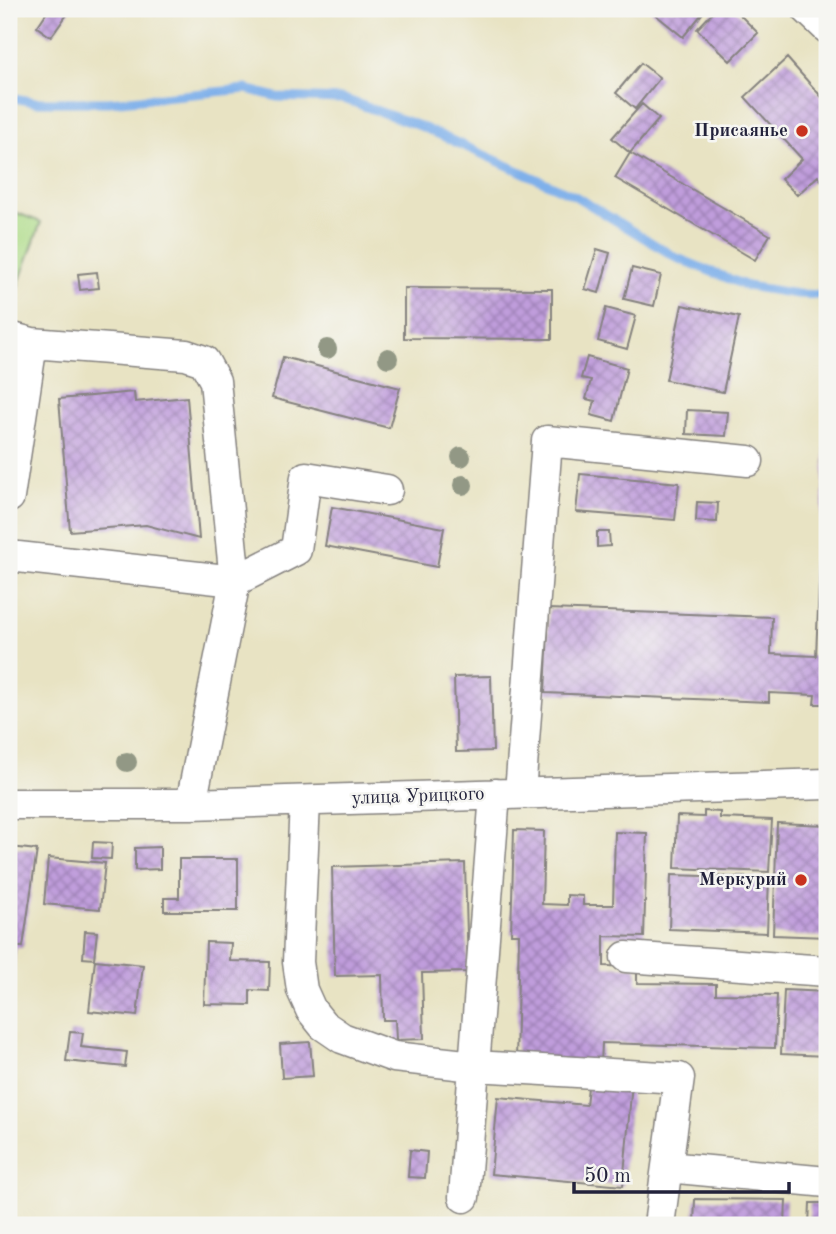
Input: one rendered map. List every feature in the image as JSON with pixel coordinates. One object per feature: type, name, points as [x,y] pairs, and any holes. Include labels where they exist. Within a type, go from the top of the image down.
[{"type":"street","points":[[807,9],[827,28]]},
{"type":"street","points":[[9,497],[20,340],[186,355],[204,361],[215,381],[235,581],[191,804]]},
{"type":"street","points":[[464,1197],[474,1066],[547,441],[748,461]]},
{"type":"street","points":[[9,556],[235,581],[296,550],[306,477],[387,490]]},
{"type":"street","name":"улица Урицкого","points":[[9,804],[191,804],[827,784]]},
{"type":"street","points":[[304,801],[299,962],[302,990],[311,1010],[323,1025],[342,1038],[394,1058],[474,1066],[679,1078],[659,1225]]},
{"type":"street","points":[[626,957],[827,971]]},
{"type":"street","points":[[667,1167],[827,1182]]},
{"type":"green space","points":[[9,210],[41,222],[9,310]]},
{"type":"building","points":[[49,9],[71,9],[51,37],[37,27]]},
{"type":"building","points":[[706,9],[683,37],[651,11]]},
{"type":"building","points":[[716,9],[734,9],[758,33],[730,61],[697,29]]},
{"type":"building","name":"Присаянье","points":[[787,58],[827,103],[827,187],[818,176],[797,195],[781,179],[802,159],[745,97]]},
{"type":"building","points":[[641,63],[660,78],[635,109],[616,93]]},
{"type":"building","points":[[642,104],[659,119],[630,153],[612,138]]},
{"type":"building","points":[[630,153],[770,235],[755,260],[615,178]]},
{"type":"building","points":[[597,249],[610,253],[599,293],[585,289]]},
{"type":"building","points":[[632,268],[661,275],[654,306],[624,299]]},
{"type":"building","points":[[97,272],[99,288],[80,290],[78,274]]},
{"type":"building","points":[[404,288],[552,289],[552,339],[404,338]]},
{"type":"building","points":[[682,305],[739,317],[723,392],[666,380]]},
{"type":"building","points":[[606,308],[636,316],[627,349],[598,341]]},
{"type":"building","points":[[283,357],[400,388],[389,428],[272,398]]},
{"type":"building","points":[[587,357],[627,368],[614,421],[591,415],[595,401],[586,399],[591,380],[581,378]]},
{"type":"building","points":[[134,392],[135,402],[187,397],[199,539],[146,525],[70,531],[59,399]]},
{"type":"building","points":[[687,410],[728,412],[726,436],[686,434]]},
{"type":"building","points":[[825,437],[827,704],[814,704],[815,695],[769,693],[769,702],[545,693],[549,609],[772,617],[771,654],[816,656]]},
{"type":"building","points":[[580,474],[679,483],[675,520],[576,512]]},
{"type":"building","points":[[697,502],[718,503],[717,522],[696,521]]},
{"type":"building","points":[[332,507],[444,528],[437,567],[325,546]]},
{"type":"building","points":[[597,532],[609,532],[610,546],[597,547]]},
{"type":"building","points":[[491,676],[493,751],[456,752],[454,677]]},
{"type":"building","points":[[704,811],[720,812],[720,818],[772,820],[769,872],[675,868],[677,816],[704,817]]},
{"type":"building","name":"Меркурий","points":[[777,823],[827,825],[827,937],[773,935]]},
{"type":"building","points":[[514,830],[544,831],[542,904],[567,905],[567,895],[583,896],[583,905],[613,905],[615,832],[647,833],[644,937],[604,936],[604,966],[637,967],[637,983],[716,984],[716,994],[777,995],[775,1048],[602,1043],[601,1064],[516,1062],[519,934],[511,934]]},
{"type":"building","points":[[93,842],[112,843],[111,859],[92,858]]},
{"type":"building","points":[[10,847],[37,850],[23,947],[16,947],[13,972],[9,971]]},
{"type":"building","points":[[160,847],[160,869],[135,870],[135,848]]},
{"type":"building","points":[[48,858],[105,863],[100,909],[44,904]]},
{"type":"building","points":[[179,859],[238,859],[238,911],[164,911],[164,898],[179,898]]},
{"type":"building","points":[[465,863],[468,972],[422,973],[424,1039],[396,1040],[395,1020],[383,1020],[382,975],[335,976],[332,867]]},
{"type":"building","points":[[671,875],[769,878],[767,933],[669,929]]},
{"type":"building","points":[[85,931],[97,932],[94,959],[83,958]]},
{"type":"building","points":[[206,942],[231,943],[230,961],[270,962],[269,991],[250,990],[250,1005],[204,1004]]},
{"type":"building","points":[[95,960],[143,965],[137,1016],[89,1011]]},
{"type":"building","points":[[784,990],[827,992],[827,1056],[781,1054]]},
{"type":"building","points":[[70,1032],[83,1033],[81,1047],[127,1052],[125,1067],[66,1061]]},
{"type":"building","points":[[310,1042],[313,1076],[282,1078],[280,1044]]},
{"type":"building","points":[[589,1078],[632,1082],[623,1186],[491,1174],[498,1097],[586,1105]]},
{"type":"building","points":[[410,1150],[427,1152],[425,1178],[408,1177]]},
{"type":"building","points":[[695,1199],[786,1200],[785,1225],[694,1225]]},
{"type":"building","points":[[810,1203],[827,1203],[827,1225],[809,1225]]},
{"type":"waterway","points":[[9,97],[35,102],[109,102],[246,89],[277,97],[344,99],[420,126],[575,196],[677,258],[747,286],[797,294],[827,295]]},
{"type":"place","name":"Присаянье","points":[[802,131]]},
{"type":"place","name":"Меркурий","points":[[801,880]]}]
